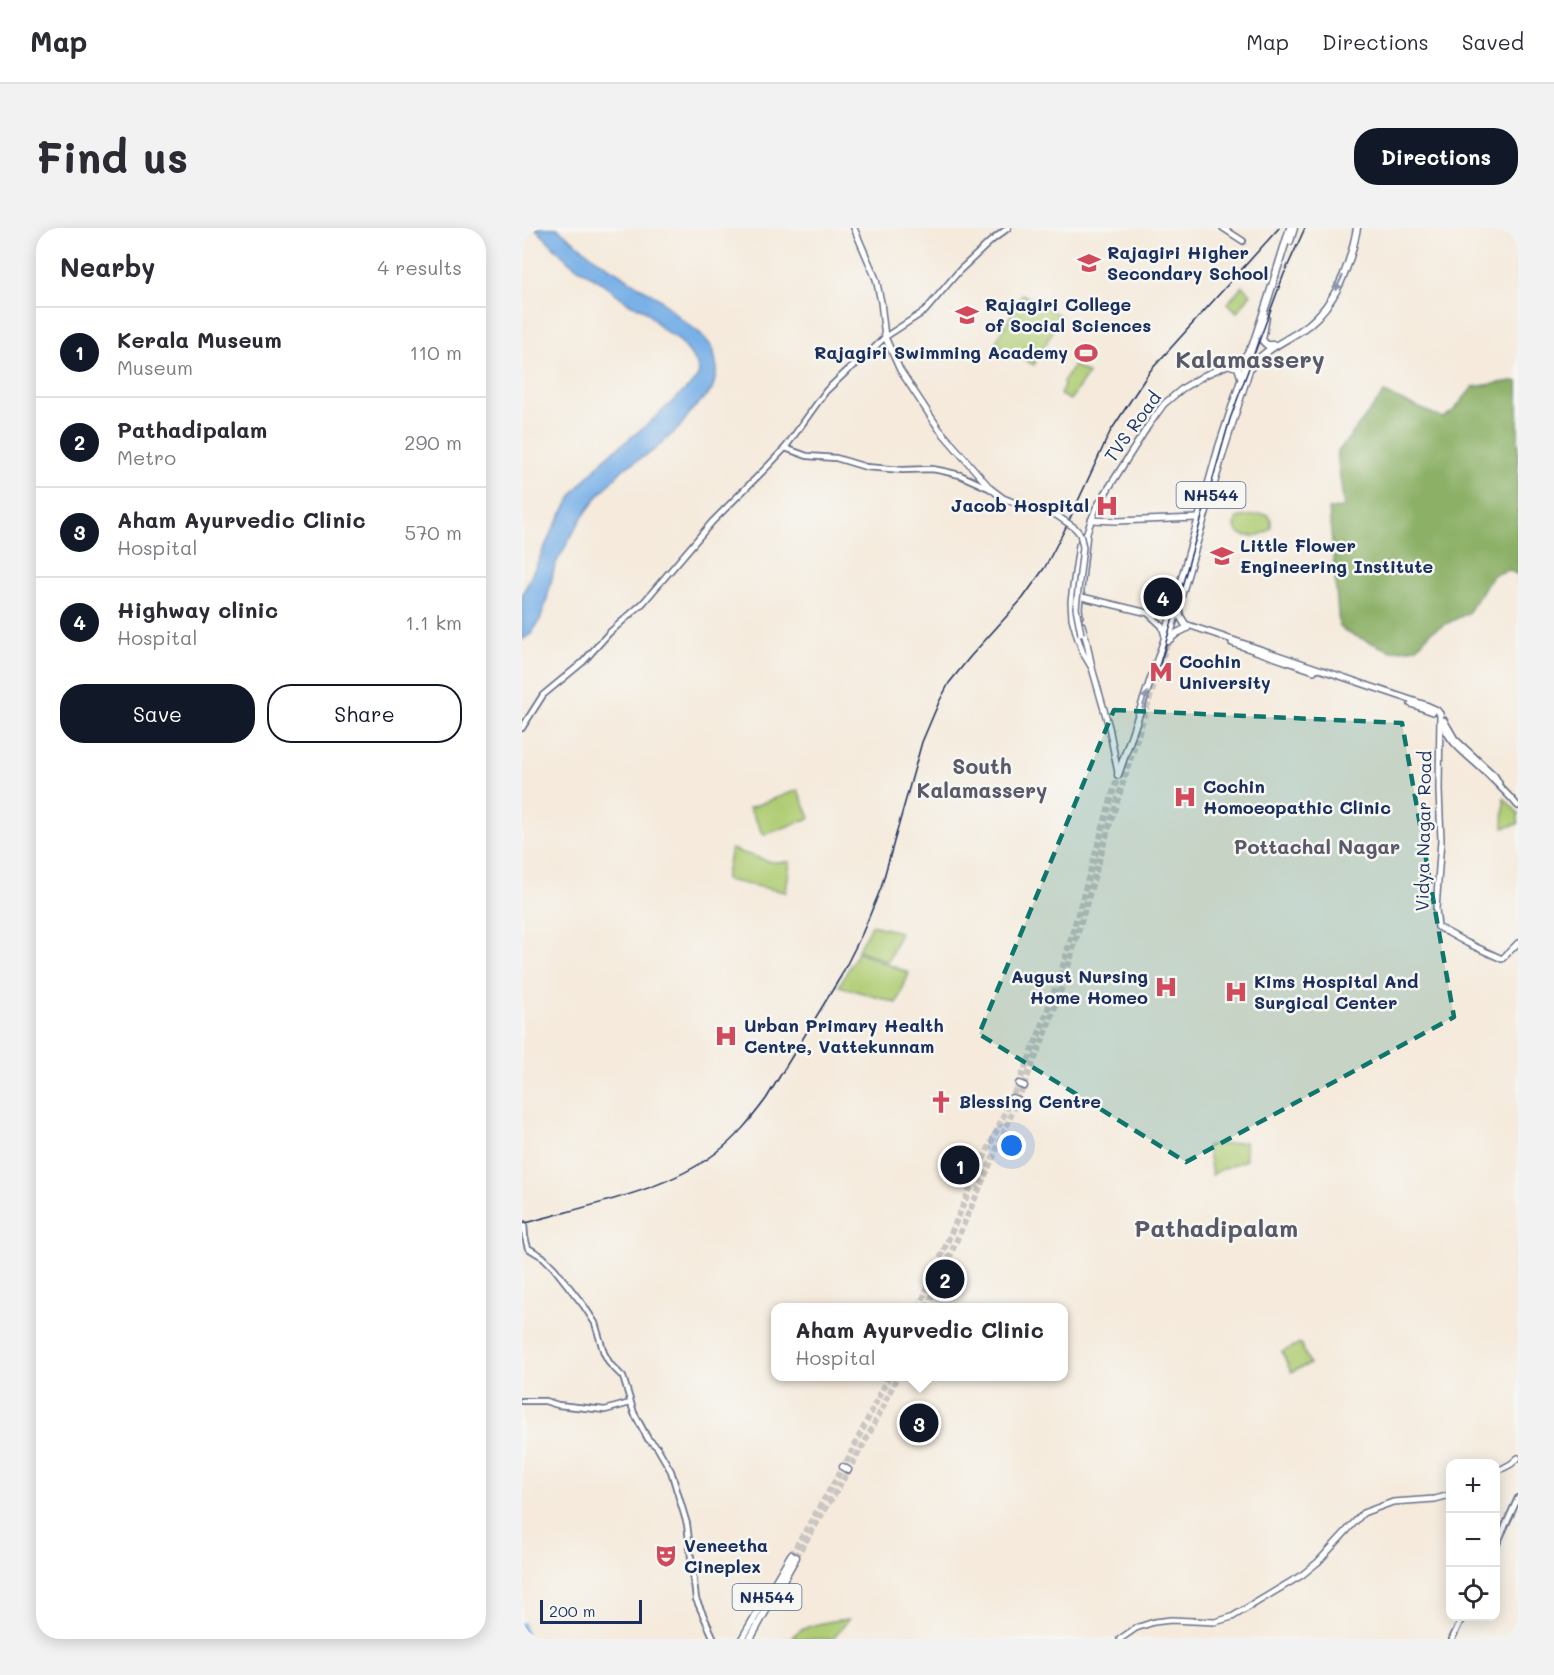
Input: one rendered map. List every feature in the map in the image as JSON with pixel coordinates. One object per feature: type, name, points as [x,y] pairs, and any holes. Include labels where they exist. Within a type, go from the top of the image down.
[{"type":"highway","points":[[1289,238],[1290,228]]},
{"type":"highway","points":[[1241,378],[1294,228]]},
{"type":"highway","points":[[1283,256],[1264,324],[1262,340],[1267,345],[1275,345],[1311,323],[1329,303],[1348,262],[1357,228]]},
{"type":"highway","name":"NH544","points":[[1171,623],[1198,518],[1249,370],[1257,359],[1275,345]]},
{"type":"highway","points":[[1230,365],[1238,368],[1241,378]]},
{"type":"highway","name":"NH544","points":[[1171,623],[1179,606],[1241,378]]},
{"type":"highway","points":[[1167,639],[1186,626],[1180,616],[1179,606]]},
{"type":"highway","points":[[1118,775],[1126,763],[1138,729],[1171,623]]},
{"type":"highway","name":"NH544","points":[[742,1639],[794,1556],[750,1639]]},
{"type":"main road","points":[[854,228],[876,279],[885,338],[900,370],[930,417],[991,489],[1003,498],[1020,505],[1056,515],[1080,534],[1083,547],[1076,598],[1076,612],[1081,634],[1080,645]]},
{"type":"main road","name":"TVS Road","points":[[1087,532],[1102,499],[1164,404],[1205,375],[1245,356],[1252,345]]},
{"type":"main road","points":[[1091,520],[1198,518]]},
{"type":"main road","points":[[1087,532],[1079,545],[1072,594],[1072,618],[1080,645],[1086,652],[1092,668],[1106,716],[1118,775]]},
{"type":"main road","points":[[1086,652],[1087,643],[1080,619],[1080,597],[1087,532]]},
{"type":"main road","points":[[1072,594],[1158,615],[1166,611],[1177,597]]},
{"type":"main road","points":[[1148,614],[1162,626],[1167,639]]},
{"type":"main road","points":[[1186,626],[1440,714]]},
{"type":"main road","points":[[1081,634],[1087,643]]},
{"type":"main road","name":"Vidya Nagar Road","points":[[1440,714],[1440,840],[1436,909],[1438,927],[1502,959],[1518,943]]},
{"type":"main road","points":[[1115,756],[1126,763]]},
{"type":"main road","points":[[1500,1470],[1518,1458]]},
{"type":"main road","points":[[1120,1639],[1136,1628],[1154,1622],[1171,1620],[1215,1622],[1232,1617],[1302,1575],[1318,1562],[1362,1513],[1393,1502],[1446,1496]]},
{"type":"street","points":[[522,728],[543,695],[584,662],[609,633],[643,603],[692,544],[785,448],[826,391],[885,338],[923,313],[959,271],[1008,228]]},
{"type":"street","points":[[1223,228],[1243,241]]},
{"type":"street","points":[[785,448],[807,456],[836,458],[866,466],[943,471],[960,475],[991,489]]},
{"type":"street","points":[[1440,714],[1443,729],[1452,741],[1500,785],[1518,806]]},
{"type":"street","points":[[524,1224],[528,1248],[543,1257],[554,1268],[595,1323],[604,1353],[622,1377],[630,1403],[644,1431],[661,1453],[670,1471],[687,1524],[696,1599],[714,1639]]},
{"type":"street","points":[[522,1401],[545,1401],[558,1405],[605,1410],[630,1403]]},
{"type":"street","points":[[1500,1537],[1518,1498]]},
{"type":"street","points":[[1452,1639],[1461,1621]]},
{"type":"highlighted area","points":[[1114,710],[1402,723],[1454,1017],[1186,1162],[979,1034]]},
{"type":"green space","points":[[1242,286],[1251,294],[1237,312],[1228,303]]},
{"type":"green space","points":[[1022,294],[1061,316],[1034,365],[995,344]]},
{"type":"green space","points":[[1074,365],[1088,374],[1070,400],[1060,395],[1064,386],[1063,382]]},
{"type":"green space","points":[[1518,382],[1518,575],[1509,570],[1493,575],[1468,613],[1432,631],[1416,648],[1391,651],[1346,632],[1339,625],[1329,509],[1344,508],[1337,453],[1384,393],[1443,418],[1453,411],[1473,387]]},
{"type":"green space","points":[[1268,515],[1271,520],[1271,528],[1266,532],[1246,536],[1237,531],[1235,525],[1237,518]]},
{"type":"green space","points":[[798,790],[810,818],[764,835],[749,808]]},
{"type":"green space","points":[[1504,798],[1518,813],[1518,824],[1503,828]]},
{"type":"green space","points":[[731,849],[771,862],[790,862],[786,892],[725,880]]},
{"type":"green space","points":[[871,925],[900,932],[888,962],[858,950]]},
{"type":"green space","points":[[858,952],[909,973],[897,1003],[839,986]]},
{"type":"green space","points":[[1245,1142],[1246,1160],[1212,1175],[1207,1146]]},
{"type":"green space","points":[[1300,1343],[1310,1364],[1291,1372],[1282,1352]]},
{"type":"green space","points":[[849,1619],[833,1639],[797,1639],[793,1636],[811,1626]]},
{"type":"water","points":[[535,228],[557,228],[596,259],[661,300],[701,334],[713,348],[717,368],[712,390],[692,410],[679,428],[653,451],[623,469],[581,519],[555,565],[539,622],[531,634],[522,640],[522,596],[553,529],[575,491],[605,458],[648,424],[695,381],[699,373],[696,362],[677,338],[662,329],[645,310],[630,304],[569,262]]},
{"type":"waterway","points":[[522,1624],[526,1639]]},
{"type":"tunnel","points":[[929,1303],[1046,1032],[1063,984],[1108,830],[1168,641]]},
{"type":"tunnel","points":[[921,1303],[1042,1026],[1062,969],[1118,775]]},
{"type":"tunnel","points":[[791,1555],[848,1459],[887,1381]]},
{"type":"tunnel","points":[[796,1557],[862,1446],[895,1381]]},
{"type":"railway","points":[[522,1224],[649,1188],[696,1167],[716,1153],[743,1128],[766,1099],[841,976],[862,934],[881,888],[922,742],[949,683],[1023,598],[1045,567],[1110,432],[1150,371],[1279,228]]},
{"type":"railway","points":[[1158,670],[1230,419],[1284,274],[1305,228]]},
{"type":"place","name":"Rajagiri Higher Secondary School","points":[[1089,263]]},
{"type":"place","name":"Rajagiri College of Social Sciences","points":[[967,315]]},
{"type":"place","name":"Rajagiri Swimming Academy","points":[[1086,353]]},
{"type":"place","name":"Jacob Hospital","points":[[1107,506]]},
{"type":"place","name":"Little Flower Engineering Institute","points":[[1222,556]]},
{"type":"place","name":"Highway clinic","points":[[1163,597]]},
{"type":"place","name":"Cochin University","points":[[1161,672]]},
{"type":"place","name":"Cochin Homoeopathic Clinic","points":[[1185,797]]},
{"type":"place","name":"August Nursing Home Homeo","points":[[1166,987]]},
{"type":"place","name":"Kims Hospital And Surgical Center","points":[[1236,992]]},
{"type":"place","name":"Urban Primary Health Centre, Vattekunnam","points":[[726,1036]]},
{"type":"place","name":"Blessing Centre","points":[[941,1102]]},
{"type":"place","name":"Kerala Museum","points":[[960,1165]]},
{"type":"place","name":"Pathadipalam","points":[[945,1279]]},
{"type":"place","name":"Aham Ayurvedic Clinic","points":[[919,1423]]},
{"type":"place","name":"Veneetha Cineplex","points":[[666,1556]]},
{"type":"district","name":"Kalamassery","points":[[1250,360]]},
{"type":"district","name":"South Kalamassery","points":[[982,779]]},
{"type":"district","name":"Pottachal Nagar","points":[[1317,847]]},
{"type":"district","name":"Pathadipalam","points":[[1216,1229]]}]
